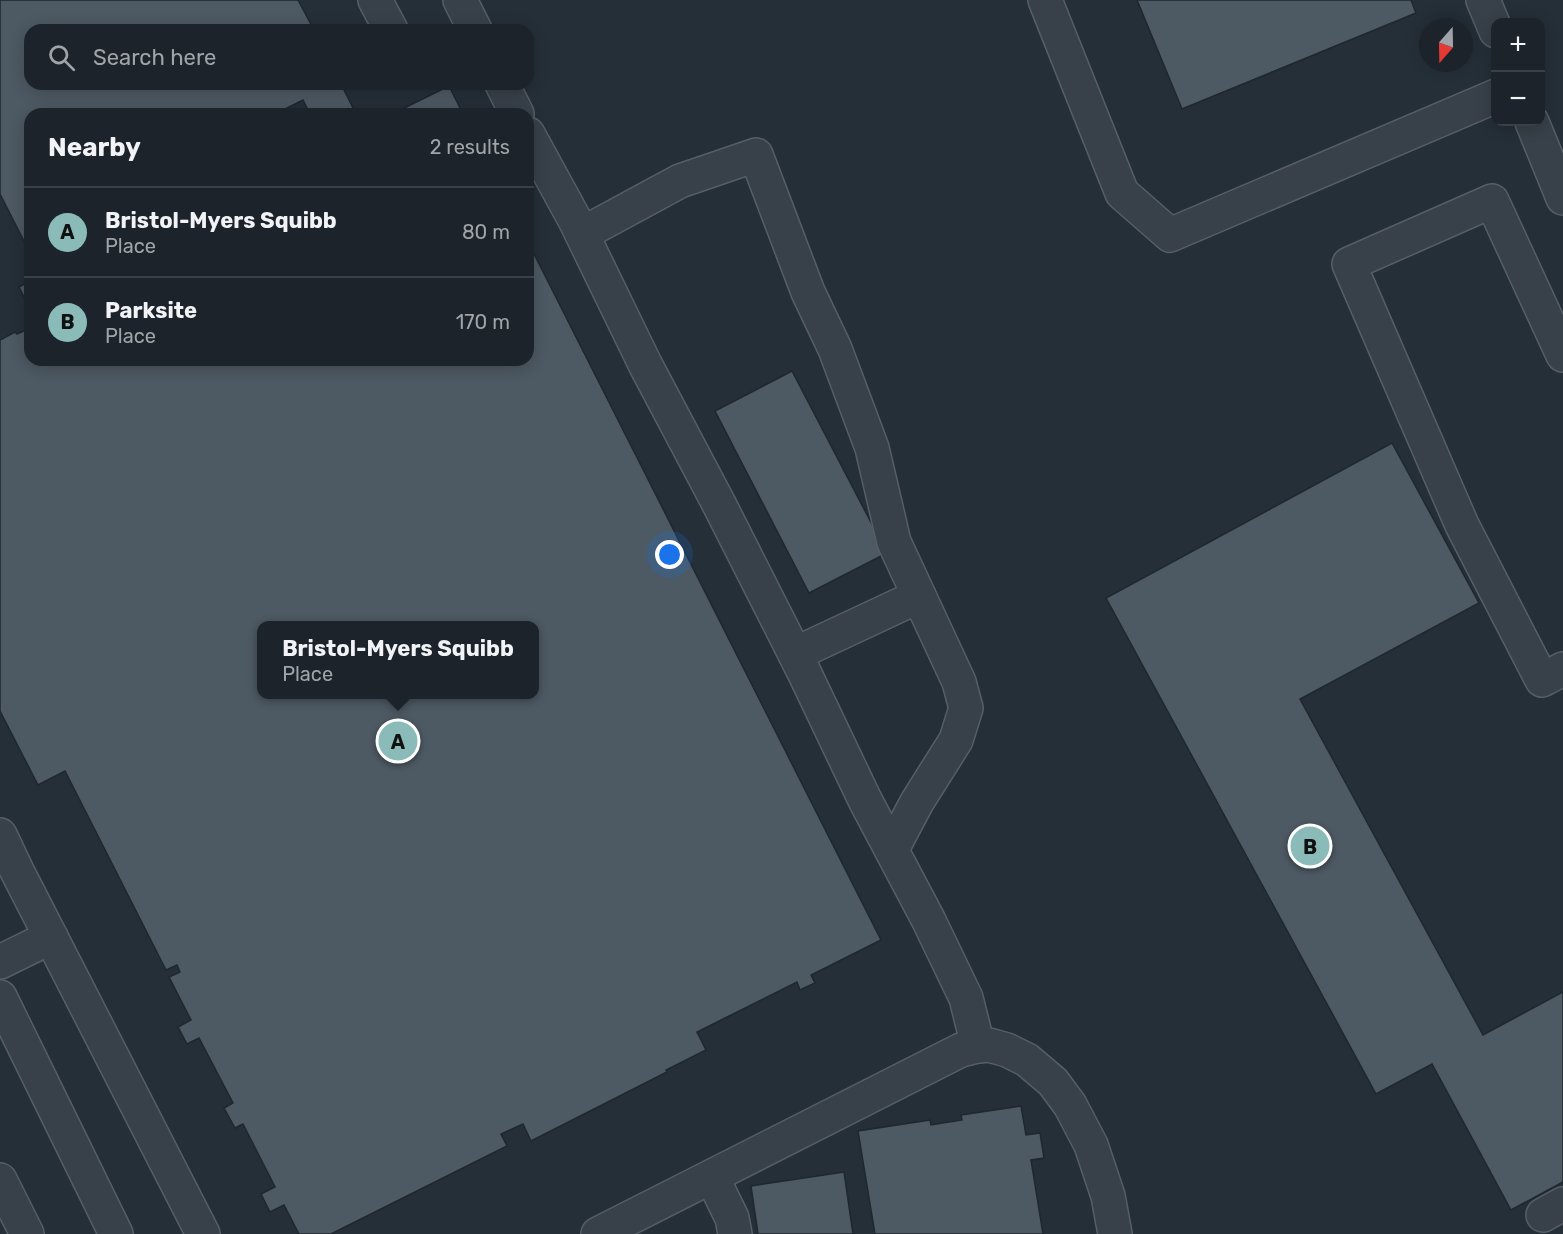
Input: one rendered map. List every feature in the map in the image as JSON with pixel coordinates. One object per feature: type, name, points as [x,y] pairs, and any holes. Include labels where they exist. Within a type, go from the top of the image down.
[{"type":"lane","points":[[375,0],[388,24]]},
{"type":"lane","points":[[1045,0],[1122,193],[1170,235],[1491,98]]},
{"type":"lane","points":[[1483,0],[1491,19]]},
{"type":"lane","points":[[505,90],[514,108]]},
{"type":"lane","points":[[1534,126],[1563,198]]},
{"type":"lane","points":[[534,145],[582,234],[645,364],[795,654],[865,800],[928,919],[966,998],[978,1046]]},
{"type":"lane","points":[[582,234],[680,181],[756,155],[807,292],[835,349],[872,448],[894,542],[958,682],[966,708],[956,740],[917,802],[892,849]]},
{"type":"lane","points":[[1563,355],[1492,201],[1349,264],[1462,525],[1542,680],[1563,669]]},
{"type":"lane","points":[[795,654],[919,596]]},
{"type":"lane","points":[[0,835],[203,1234]]},
{"type":"lane","points":[[0,962],[51,937]]},
{"type":"lane","points":[[0,997],[116,1234]]},
{"type":"lane","points":[[598,1234],[961,1050],[989,1045],[1007,1050],[1027,1060],[1053,1082],[1070,1105],[1091,1145],[1108,1196],[1115,1234]]},
{"type":"lane","points":[[712,1177],[732,1218],[735,1234]]},
{"type":"lane","points":[[0,1180],[27,1234]]},
{"type":"building","points":[[0,0],[298,0],[311,24],[24,24],[24,90],[344,90],[353,108],[307,108],[303,100],[287,108],[24,108],[24,241],[0,194]]},
{"type":"building","points":[[1137,0],[1411,0],[1416,13],[1182,109]]},
{"type":"building","points":[[441,90],[451,90],[460,108],[404,108]]},
{"type":"building","points":[[534,254],[881,940],[811,975],[815,983],[800,990],[797,982],[697,1032],[706,1050],[531,1141],[523,1124],[501,1134],[507,1146],[331,1234],[299,1234],[284,1205],[270,1212],[261,1194],[275,1187],[243,1124],[235,1128],[224,1108],[233,1103],[199,1038],[187,1044],[178,1027],[191,1020],[169,977],[180,972],[177,965],[166,970],[65,771],[38,785],[0,711],[0,340],[15,332],[17,334],[24,331],[24,366],[534,366]]},
{"type":"building","points":[[24,284],[24,297],[19,287]]},
{"type":"building","points":[[792,371],[887,553],[809,593],[715,411]]},
{"type":"building","points":[[1392,443],[1479,603],[1300,699],[1483,1035],[1563,992],[1563,1182],[1511,1210],[1432,1064],[1376,1094],[1106,598]]},
{"type":"building","points":[[1021,1106],[1026,1135],[1040,1133],[1044,1158],[1031,1160],[1043,1234],[875,1234],[858,1131],[930,1120],[931,1125],[962,1120],[961,1115]]},
{"type":"building","points":[[844,1172],[853,1234],[758,1234],[751,1186]]},
{"type":"place","name":"Bristol-Myers Squibb","points":[[398,741]]},
{"type":"place","name":"Parksite","points":[[1310,846]]}]
